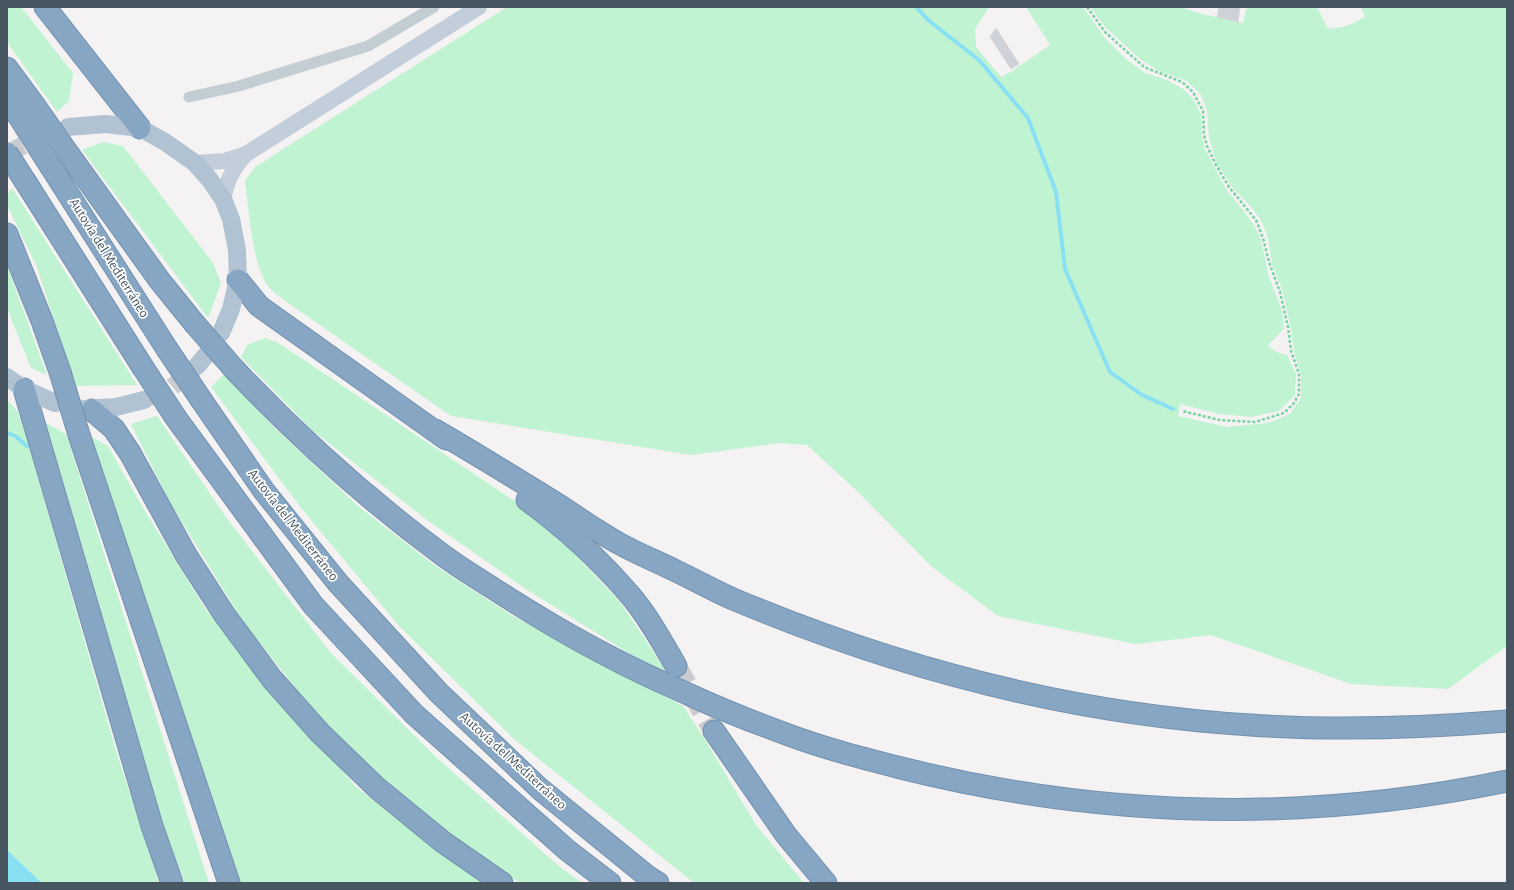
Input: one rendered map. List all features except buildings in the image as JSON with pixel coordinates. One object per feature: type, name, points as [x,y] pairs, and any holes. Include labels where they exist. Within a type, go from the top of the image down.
[{"type":"highway","points":[[45,7],[140,128]]},
{"type":"highway","points":[[7,68],[20,107],[70,156],[146,262],[194,323],[273,411],[369,497],[446,557],[526,610],[584,644],[628,667],[720,708],[795,737],[851,755],[947,779],[1040,796],[1136,806],[1204,810],[1274,809],[1364,804],[1459,791],[1507,781]]},
{"type":"highway","name":"Autovía del Mediterráneo","points":[[20,107],[51,167],[167,349],[264,491],[333,577],[439,693],[540,789],[647,876],[658,883]]},
{"type":"highway","name":"Autovía del Mediterráneo","points":[[7,153],[176,418],[313,605],[414,714],[567,850],[610,883]]},
{"type":"highway","points":[[7,234],[31,292],[60,372],[80,438],[229,883]]},
{"type":"highway","points":[[238,280],[259,306],[435,430],[469,458],[544,513],[593,555],[630,595],[658,634],[676,666]]},
{"type":"highway","points":[[24,389],[152,826],[172,883]]},
{"type":"highway","points":[[88,409],[114,429],[130,453],[186,555],[224,614],[272,679],[320,733],[377,788],[443,842],[502,883]]},
{"type":"highway","points":[[435,430],[476,453],[618,543],[730,598],[821,633],[909,663],[998,686],[1074,703],[1168,717],[1251,725],[1339,728],[1428,727],[1507,721]]},
{"type":"highway","points":[[714,731],[786,835],[826,883]]},
{"type":"main road","points":[[195,163],[224,161],[246,154],[476,8]]},
{"type":"main road","points":[[68,128],[106,124],[140,128],[165,142],[195,163],[210,180],[223,199],[231,219],[237,250],[238,280],[231,309],[221,333]]},
{"type":"main road","points":[[223,199],[233,169],[246,154]]},
{"type":"main road","points":[[7,376],[24,389],[55,403]]},
{"type":"main road","points":[[88,409],[116,407],[144,400]]},
{"type":"street","points":[[190,97],[239,86],[368,46],[434,7]]},
{"type":"path","points":[[1087,7],[1105,32],[1144,68],[1182,82],[1193,92],[1203,111],[1204,135],[1207,146],[1229,187],[1256,220],[1268,262],[1280,292],[1288,327],[1291,351],[1299,374],[1298,394],[1294,403],[1284,413],[1255,422],[1220,420],[1182,411]]},
{"type":"green space","points":[[7,7],[21,7],[73,73],[69,101],[57,112],[7,42]]},
{"type":"green space","points":[[507,7],[989,7],[975,29],[976,47],[1001,77],[1050,45],[1026,7],[1083,7],[1105,38],[1126,59],[1145,73],[1167,80],[1183,89],[1194,100],[1201,115],[1202,136],[1205,149],[1227,191],[1254,225],[1261,240],[1269,277],[1282,311],[1284,329],[1268,345],[1274,351],[1287,355],[1296,374],[1295,395],[1279,411],[1251,417],[1219,414],[1180,404],[1178,416],[1227,427],[1268,423],[1290,414],[1301,398],[1301,375],[1294,352],[1283,292],[1272,264],[1268,239],[1262,222],[1252,208],[1233,188],[1217,164],[1209,138],[1207,111],[1201,95],[1187,81],[1161,72],[1140,59],[1105,27],[1090,7],[1181,7],[1198,13],[1243,23],[1247,7],[1317,7],[1328,29],[1347,26],[1365,17],[1361,7],[1507,7],[1507,646],[1448,689],[1351,684],[1211,635],[1136,644],[998,616],[932,567],[856,490],[807,445],[780,443],[691,455],[451,416],[288,303],[269,287],[263,278],[255,252],[245,181],[255,167]]},
{"type":"green space","points":[[103,142],[123,146],[213,263],[221,283],[208,318],[82,150]]},
{"type":"green space","points":[[12,188],[137,385],[75,386],[37,267],[7,205],[7,195]]},
{"type":"green space","points":[[7,266],[47,375],[31,368],[7,308]]},
{"type":"green space","points":[[265,338],[277,342],[540,518],[620,602],[668,674],[643,662],[529,591],[427,520],[312,430],[241,357],[247,345]]},
{"type":"green space","points":[[224,374],[277,430],[359,507],[434,565],[511,615],[683,706],[756,825],[804,883],[694,883],[515,740],[399,626],[301,508],[211,387]]},
{"type":"green space","points":[[7,400],[18,412],[27,440],[116,751],[159,883],[42,883],[7,850]]},
{"type":"green space","points":[[157,416],[228,520],[330,652],[436,757],[561,868],[583,883],[520,883],[439,830],[336,739],[244,623],[169,501],[131,424]]},
{"type":"green space","points":[[46,423],[66,434],[209,883],[185,883],[167,837]]},
{"type":"green space","points":[[92,437],[108,446],[143,508],[206,610],[356,787],[482,883],[241,883],[134,573]]},
{"type":"water","points":[[7,850],[42,883],[7,883]]},
{"type":"waterway","points":[[916,7],[928,20],[979,60],[1028,118],[1056,192],[1065,269],[1110,372],[1142,395],[1173,409]]},
{"type":"waterway","points":[[7,433],[15,436],[27,446]]},
{"type":"tunnel","points":[[7,154],[37,138],[46,135]]},
{"type":"tunnel","points":[[148,398],[172,387],[195,368]]},
{"type":"tunnel","points":[[676,666],[714,731]]}]
